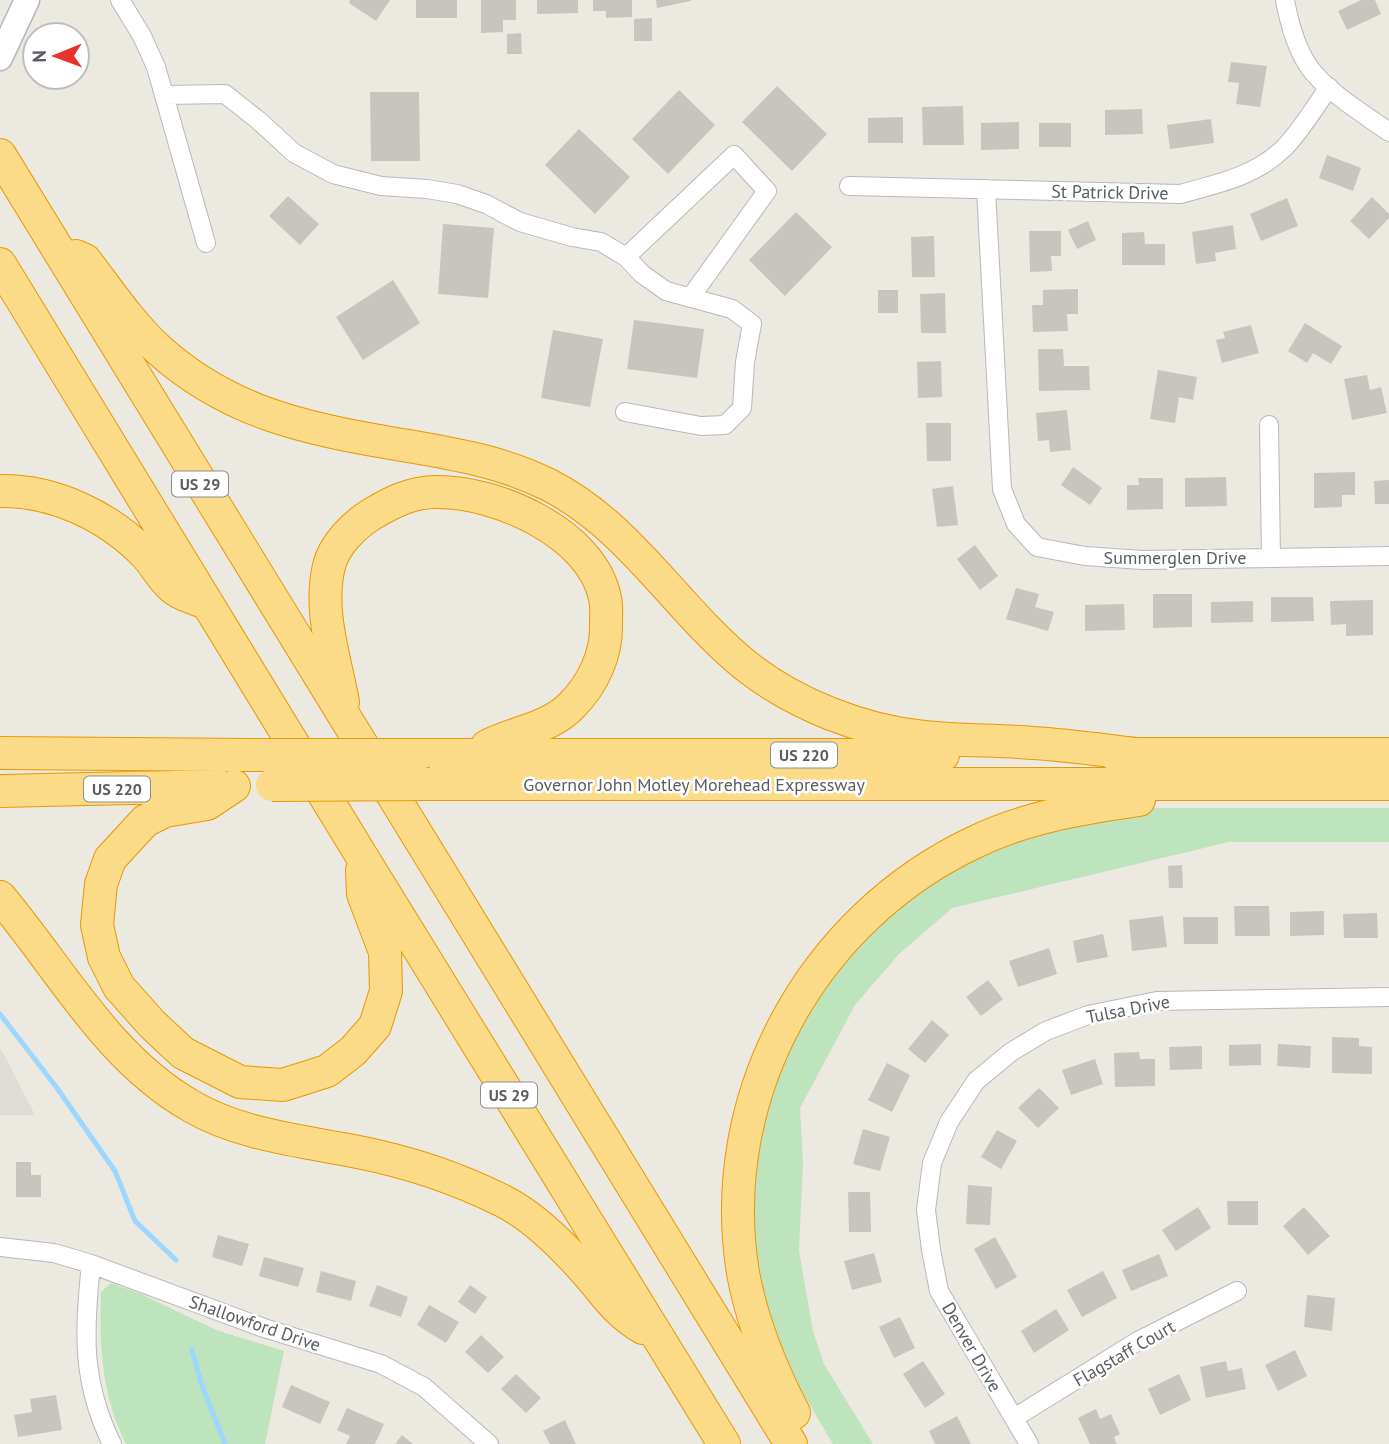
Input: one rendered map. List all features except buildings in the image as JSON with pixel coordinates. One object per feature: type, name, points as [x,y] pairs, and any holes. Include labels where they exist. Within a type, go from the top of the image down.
[{"type":"highway","name":"US 29","points":[[6,164],[791,1444]]},
{"type":"highway","points":[[55,246],[85,260],[127,315],[158,349],[201,382],[237,403],[287,422],[331,433],[483,459],[539,481],[583,505],[614,530],[744,664],[769,683],[800,700],[832,714],[919,737],[1035,743],[1136,754]]},
{"type":"highway","name":"US 29","points":[[0,264],[360,855],[724,1444]]},
{"type":"highway","points":[[0,491],[20,490],[63,500],[88,512],[115,529],[145,554],[174,589],[207,604]]},
{"type":"highway","points":[[347,720],[327,624],[325,592],[329,564],[342,541],[360,521],[401,498],[435,492],[468,495],[509,508],[550,526],[577,548],[594,570],[605,597],[606,638],[594,677],[571,707],[532,731],[505,737],[471,755]]},
{"type":"highway","points":[[0,734],[29,741],[55,741],[93,754]]},
{"type":"highway","name":"Governor John Motley Morehead Expressway","points":[[0,753],[1389,754]]},
{"type":"highway","name":"Governor John Motley Morehead Expressway","points":[[0,791],[430,784],[1389,784]]},
{"type":"highway","points":[[812,1444],[775,1378],[761,1341],[743,1273],[740,1230],[738,1194],[748,1123],[770,1050],[787,1018],[822,965],[853,930],[912,879],[943,860],[975,842],[1043,817],[1144,799],[1182,784]]},
{"type":"highway","points":[[234,786],[208,804],[165,811],[145,821],[110,859],[101,884],[97,925],[104,957],[119,987],[183,1053],[240,1082],[283,1085],[327,1071],[354,1051],[375,1026],[386,991],[385,952],[363,894],[360,855]]},
{"type":"highway","points":[[0,897],[94,1019],[134,1064],[176,1097],[236,1126],[423,1168],[507,1203],[548,1234],[586,1272],[623,1317],[658,1336]]},
{"type":"main road","points":[[0,58],[27,0]]},
{"type":"street","points":[[120,0],[142,36],[166,95],[206,243]]},
{"type":"street","points":[[1285,0],[1289,23],[1308,66],[1329,87],[1389,132]]},
{"type":"street","name":"St Patrick Drive","points":[[849,186],[1181,194],[1229,181],[1258,167],[1284,148],[1329,87]]},
{"type":"street","points":[[166,95],[225,94],[294,153],[333,174],[381,186],[457,194],[486,204],[520,222],[601,242],[626,257],[642,274],[666,291],[732,309],[752,324],[745,362],[742,408],[725,425],[701,426],[625,412]]},
{"type":"street","points":[[626,257],[734,155],[768,191],[690,298]]},
{"type":"street","name":"Summerglen Drive","points":[[986,189],[1002,489],[1016,524],[1037,547],[1085,556],[1142,560],[1389,556]]},
{"type":"street","points":[[1269,425],[1271,556]]},
{"type":"street","name":"Tulsa Drive","points":[[949,1122],[975,1081],[1011,1052],[1046,1031],[1088,1015],[1157,1001],[1389,997]]},
{"type":"street","name":"Denver Drive","points":[[949,1122],[933,1163],[926,1210],[939,1291],[1029,1444]]},
{"type":"street","name":"Shallowford Drive","points":[[0,1247],[54,1253],[91,1264],[264,1328],[380,1364],[424,1387],[489,1444]]},
{"type":"street","points":[[91,1264],[86,1318],[88,1367],[98,1416],[112,1444]]},
{"type":"street","name":"Flagstaff Court","points":[[1014,1419],[1138,1341],[1237,1291]]},
{"type":"shaded area","points":[[0,1048],[2,1051],[35,1115],[0,1115]]},
{"type":"green space","points":[[1146,808],[1389,808],[1389,842],[1229,842],[952,908],[899,954],[855,1005],[800,1108],[803,1164],[799,1251],[813,1331],[824,1364],[873,1444],[833,1444],[798,1385],[768,1320],[756,1264],[752,1196],[757,1143],[771,1087],[821,986],[866,934],[919,887],[1033,831]]},
{"type":"green space","points":[[111,1283],[141,1294],[216,1330],[284,1351],[265,1444],[126,1444],[107,1389],[102,1351],[101,1292]]},
{"type":"waterway","points":[[0,1014],[57,1088],[115,1171],[135,1221],[176,1260]]},
{"type":"waterway","points":[[192,1350],[201,1383],[225,1444]]}]
